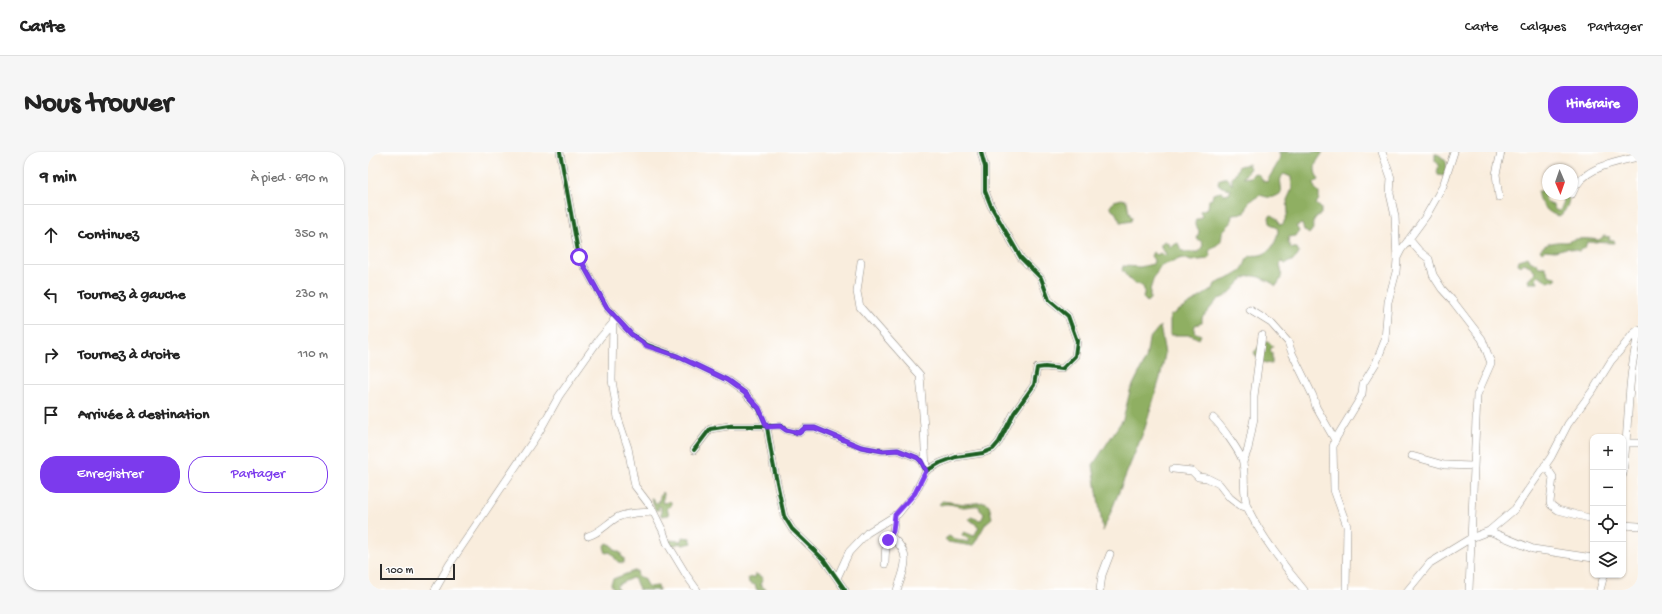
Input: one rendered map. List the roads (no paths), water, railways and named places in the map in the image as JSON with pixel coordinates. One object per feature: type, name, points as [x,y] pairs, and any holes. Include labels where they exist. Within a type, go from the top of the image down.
[{"type":"street","points":[[560,152],[579,257],[607,308],[631,334],[647,346],[677,356],[727,380],[745,393],[759,408],[767,427],[784,516],[792,529],[824,560],[845,590]]},
{"type":"street","points":[[926,471],[940,463],[956,457],[983,453],[993,448],[999,442],[1014,413],[1034,385],[1037,368],[1045,367],[1062,369],[1075,356],[1077,341],[1068,316],[1049,300],[1041,278],[1021,258],[991,206],[985,191],[985,167],[981,152]]},
{"type":"street","points":[[1346,590],[1347,526],[1334,490],[1333,453],[1335,440],[1358,402],[1362,394],[1363,384],[1383,348],[1387,330],[1388,302],[1396,272],[1397,260],[1395,216],[1390,194],[1391,178],[1382,152]]},
{"type":"street","points":[[1397,260],[1401,250],[1426,216],[1443,186],[1454,152]]},
{"type":"street","points":[[1500,197],[1496,174],[1501,152]]},
{"type":"street","points":[[1578,182],[1583,176],[1604,165],[1638,157]]},
{"type":"street","points":[[1409,239],[1419,251],[1429,259],[1433,275],[1442,289],[1482,339],[1491,363],[1477,395],[1469,590]]},
{"type":"street","points":[[837,578],[849,552],[867,532],[895,515],[915,493],[926,471],[920,375],[860,307],[857,292],[861,262]]},
{"type":"street","points":[[1250,310],[1271,323],[1288,342],[1316,407],[1335,440]]},
{"type":"street","points":[[614,315],[612,380],[615,403],[628,448],[635,486],[653,512],[663,531],[667,543],[697,590]]},
{"type":"street","points":[[435,590],[449,565],[539,432],[559,396],[600,338],[613,324]]},
{"type":"street","points":[[1408,590],[1430,563],[1471,538],[1489,531],[1515,509],[1545,465],[1568,424],[1593,390],[1610,361],[1638,330]]},
{"type":"street","points":[[1262,335],[1254,396],[1254,418],[1248,448],[1243,462],[1245,492],[1248,508],[1262,532],[1304,590]]},
{"type":"street","points":[[1624,470],[1627,443],[1629,383],[1638,338]]},
{"type":"street","points":[[1212,418],[1219,423],[1243,462]]},
{"type":"street","points":[[694,450],[710,429],[729,426],[780,426],[786,430],[799,433],[805,428],[815,428],[861,447],[883,451],[898,450],[918,458],[926,471]]},
{"type":"street","points":[[1627,443],[1638,443]]},
{"type":"street","points":[[1412,456],[1444,465],[1473,466]]},
{"type":"street","points":[[1545,465],[1553,477],[1550,502],[1551,505],[1558,510],[1590,518]]},
{"type":"street","points":[[1173,469],[1192,471],[1198,477],[1207,478],[1219,484],[1230,498],[1239,505],[1248,508]]},
{"type":"street","points":[[588,536],[597,532],[619,517],[634,513],[653,512]]},
{"type":"street","points":[[885,564],[888,540],[893,531],[895,515]]},
{"type":"street","points":[[1626,525],[1638,526]]},
{"type":"street","points":[[1489,531],[1532,549],[1590,558]]},
{"type":"street","points":[[890,536],[903,551],[906,559],[897,590]]},
{"type":"street","points":[[1100,590],[1102,575],[1110,554]]},
{"type":"street","points":[[1600,590],[1603,578]]},
{"type":"street","points":[[1605,578],[1607,590]]}]
